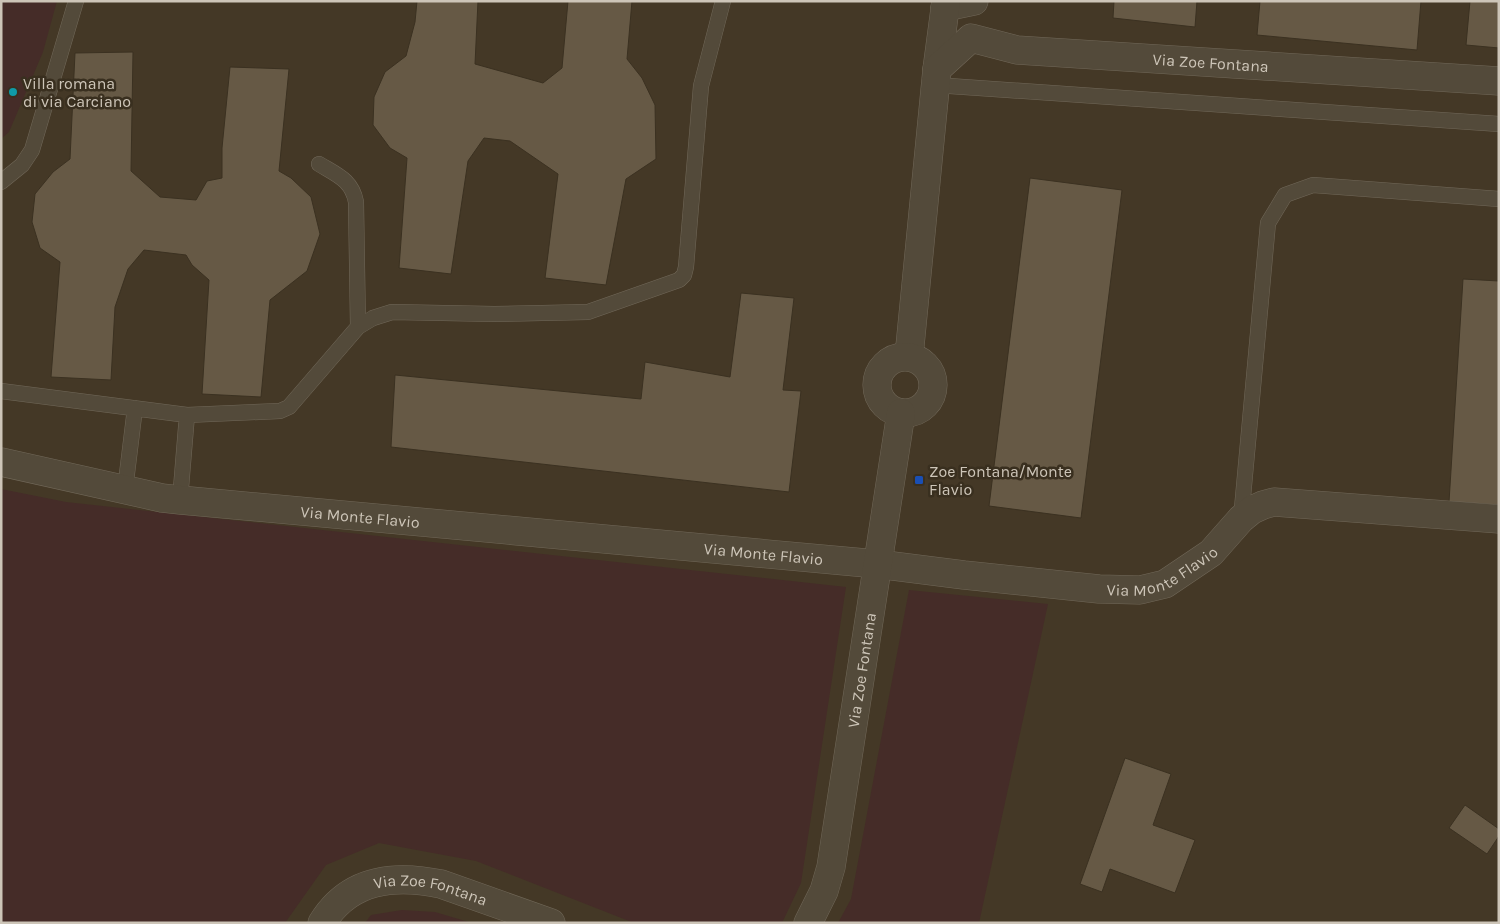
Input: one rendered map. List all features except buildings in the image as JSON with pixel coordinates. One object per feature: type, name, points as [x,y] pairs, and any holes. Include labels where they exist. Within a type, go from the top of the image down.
[{"type":"street","points":[[909,356],[936,77],[946,4],[974,1]]},
{"type":"street","name":"Via Zoe Fontana","points":[[936,77],[970,38],[1017,50],[1499,82]]},
{"type":"street","points":[[900,356],[909,356],[918,359],[931,371],[934,388],[931,397],[919,410],[901,413],[885,405],[877,389],[877,380],[885,364],[900,356]]},
{"type":"street","name":"Via Zoe Fontana","points":[[808,923],[824,891],[831,867],[901,413]]},
{"type":"street","name":"Via Monte Flavio","points":[[1,462],[125,490],[180,500],[877,564],[964,576],[1100,589],[1140,590],[1165,584],[1211,553],[1241,519],[1258,508],[1274,502],[1499,519]]},
{"type":"street","name":"Via Zoe Fontana","points":[[322,923],[340,901],[358,888],[379,882],[404,879],[423,880],[441,884],[551,923]]},
{"type":"lane","points":[[1,182],[22,165],[32,150],[76,1]]},
{"type":"lane","points":[[1,391],[187,415],[280,411],[289,407],[358,328],[373,318],[392,312],[494,314],[588,312],[679,280],[684,275],[686,267],[701,86],[723,1]]},
{"type":"lane","points":[[936,77],[1499,124]]},
{"type":"lane","points":[[319,164],[346,181],[354,191],[356,202],[358,328]]},
{"type":"lane","points":[[1241,519],[1268,223],[1285,195],[1313,186],[1499,199]]},
{"type":"lane","points":[[125,490],[135,408]]},
{"type":"lane","points":[[180,500],[187,415]]},
{"type":"shaded area","name":"Villa romana di via Carciano","points":[[1,1],[57,1],[43,52],[9,132],[1,139]]},
{"type":"shaded area","points":[[1,489],[66,502],[846,587],[801,883],[782,923],[634,923],[476,861],[379,843],[326,865],[285,923],[1,923]]},
{"type":"shaded area","points":[[909,590],[1048,604],[979,923],[838,923],[851,899]]},
{"type":"shaded area","points":[[402,910],[435,912],[472,923],[365,923],[371,915]]},
{"type":"place","name":"Villa romana di via Carciano","points":[[13,92]]},
{"type":"place","name":"Zoe Fontana/Monte Flavio","points":[[919,480]]}]
